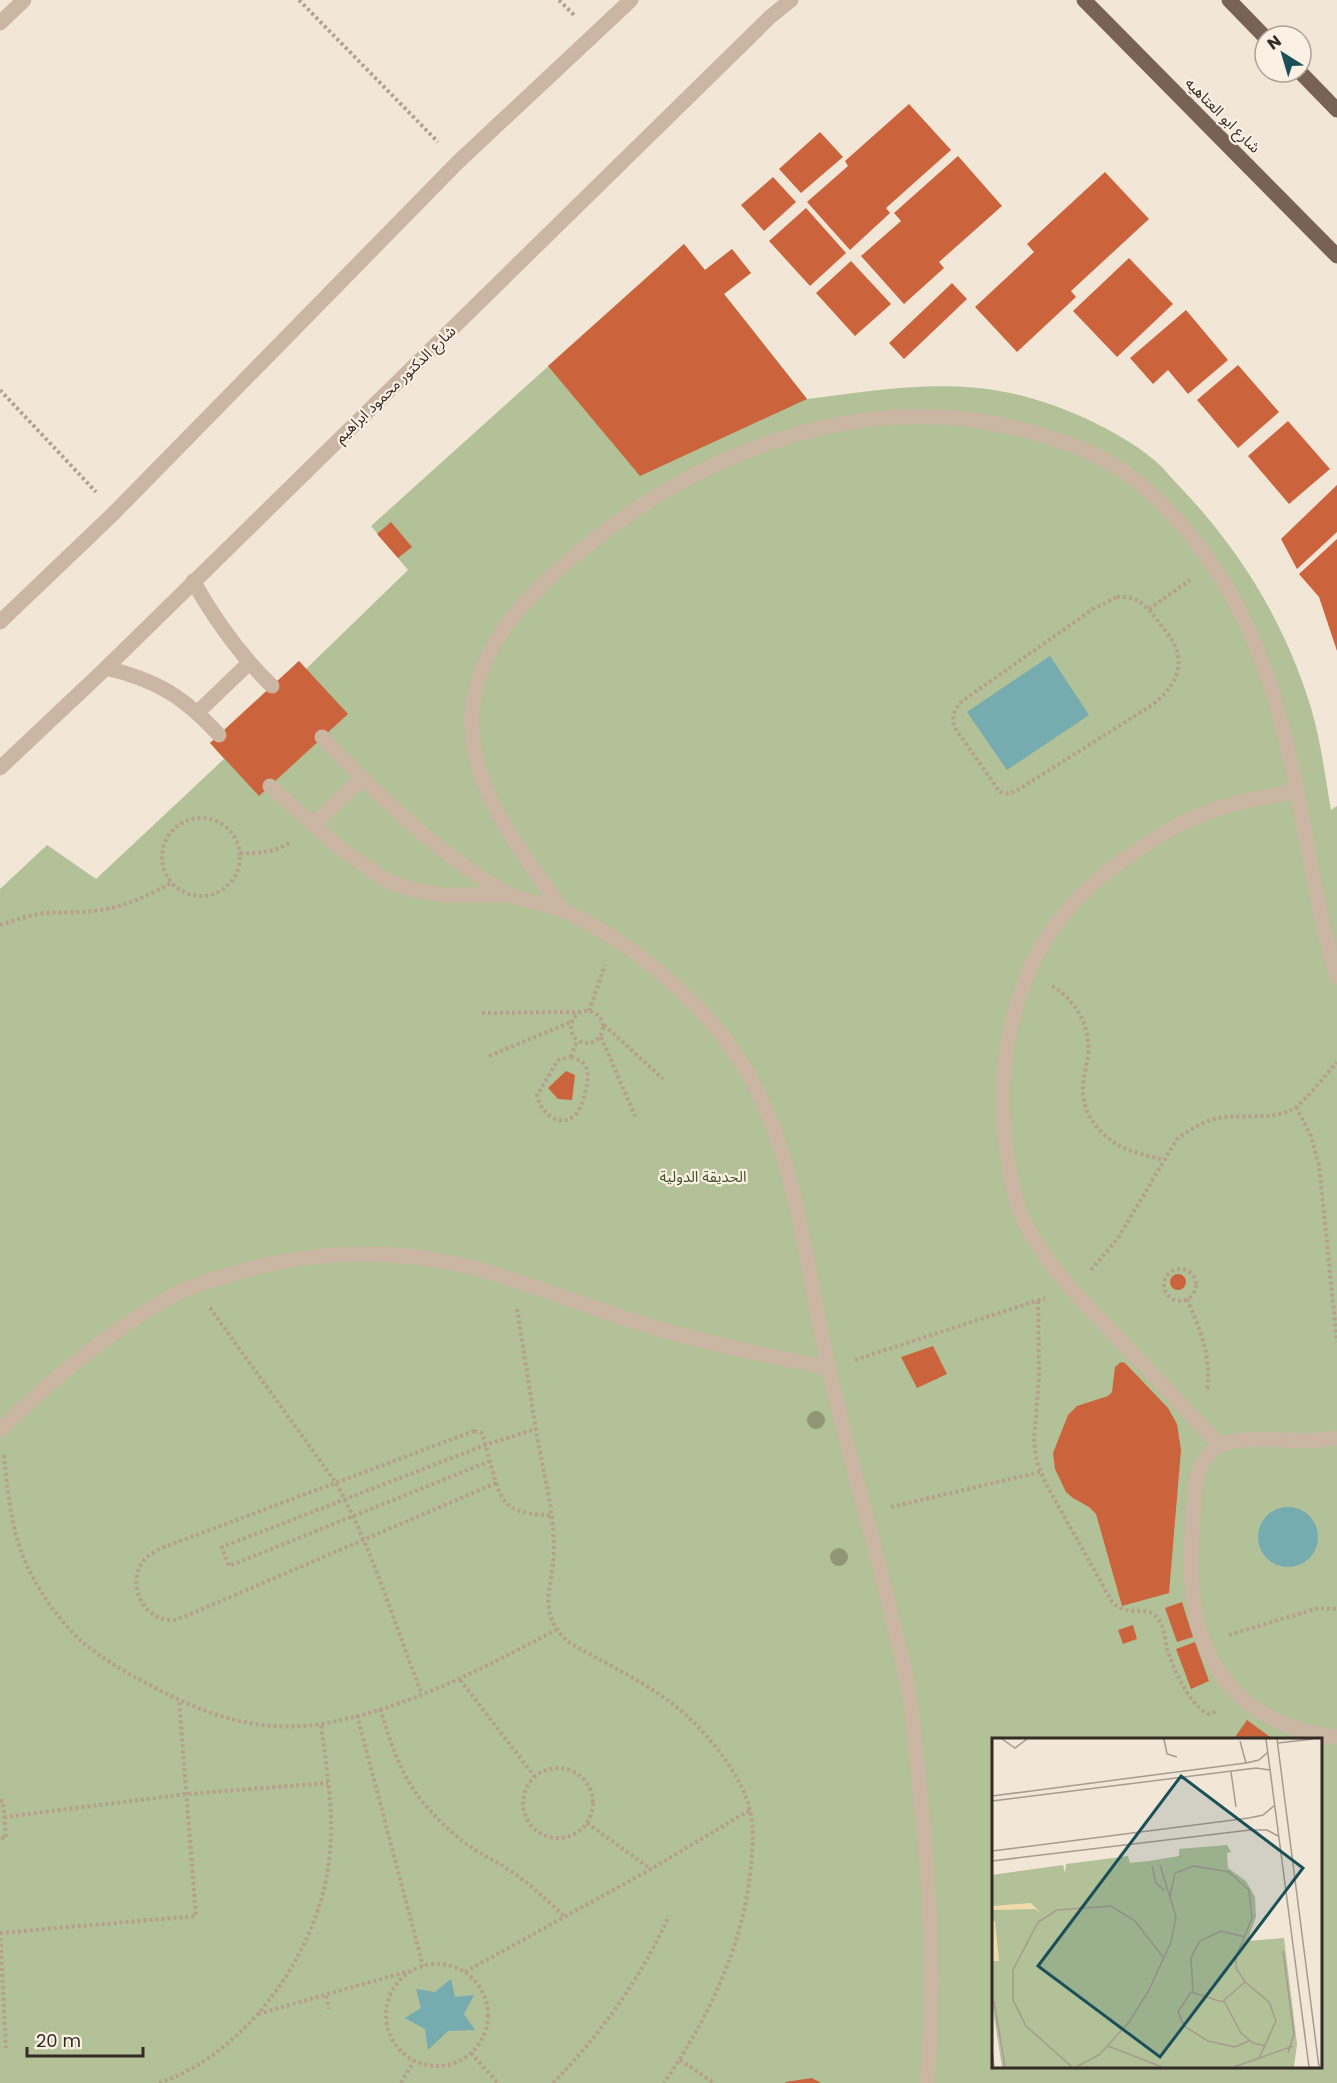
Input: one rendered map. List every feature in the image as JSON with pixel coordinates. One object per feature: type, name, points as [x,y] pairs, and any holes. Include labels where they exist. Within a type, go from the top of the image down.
[{"type":"main road","name":"شارع ابو العتاهيه","points":[[1084,0],[1337,256]]},
{"type":"main road","points":[[1229,0],[1253,25]]},
{"type":"main road","points":[[1312,84],[1337,110]]},
{"type":"street","points":[[0,23],[24,0]]},
{"type":"street","points":[[0,622],[115,512],[458,162],[631,0]]},
{"type":"street","points":[[770,17],[774,0]]},
{"type":"street","name":"شارع الدكتور محمود ابراهيم","points":[[0,768],[106,668],[770,17],[791,0]]},
{"type":"street","points":[[562,910],[489,797],[478,770],[473,742],[472,713],[477,688],[484,664],[495,641],[510,620],[561,567],[599,535],[638,506],[690,476],[744,452],[837,424],[874,418],[949,417],[992,422],[1034,432],[1075,447],[1113,465],[1145,489],[1172,515],[1212,565],[1243,620],[1267,671],[1286,738],[1323,928],[1337,977]]},
{"type":"street","points":[[193,581],[220,626],[249,663],[272,686]]},
{"type":"street","points":[[198,712],[249,663]]},
{"type":"street","points":[[106,668],[131,674],[156,684],[178,697],[198,712],[219,735]]},
{"type":"street","points":[[322,737],[362,778],[418,828],[508,895]]},
{"type":"street","points":[[313,825],[362,778]]},
{"type":"street","points":[[270,786],[341,849],[387,881],[415,890],[443,895],[508,895],[562,910],[614,939],[657,970],[706,1016],[741,1062],[768,1112],[786,1163],[801,1220],[828,1368],[867,1513],[909,1691],[924,1824],[930,1915],[927,2083]]},
{"type":"street","points":[[1220,1445],[1070,1288],[1047,1260],[1024,1223],[1012,1184],[1005,1143],[1002,1101],[1005,1058],[1013,1016],[1027,975],[1039,950],[1070,904],[1125,858],[1165,832],[1200,815],[1240,802],[1298,791]]},
{"type":"street","points":[[0,1430],[30,1401],[96,1347],[164,1300],[193,1286],[252,1267],[299,1258],[346,1254],[393,1255],[439,1261],[484,1271],[644,1324],[718,1345],[828,1368]]},
{"type":"street","points":[[1337,1438],[1312,1441],[1238,1440],[1220,1445],[1204,1460],[1198,1470],[1191,1538],[1191,1594],[1196,1622],[1203,1643],[1222,1675],[1257,1709],[1279,1722],[1302,1731],[1337,1737]]},
{"type":"path","points":[[299,0],[458,162]]},
{"type":"path","points":[[0,390],[115,512]]},
{"type":"path","points":[[1149,609],[1212,565]]},
{"type":"path","points":[[1126,597],[1143,603],[1149,609],[1176,648],[1177,674],[1171,688],[1149,707],[1016,791],[1010,794],[1000,792],[955,728],[952,720],[954,711],[961,702],[1109,600],[1126,597]]},
{"type":"path","points":[[193,818],[209,818],[225,825],[236,837],[240,853],[239,869],[230,884],[216,893],[201,897],[184,893],[171,883],[163,869],[161,852],[166,836],[178,825],[193,818]]},
{"type":"path","points":[[240,853],[258,854],[274,850],[301,836],[313,825]]},
{"type":"path","points":[[0,925],[45,913],[103,910],[149,895],[171,883]]},
{"type":"path","points":[[589,1011],[606,964]]},
{"type":"path","points":[[1027,975],[1044,982],[1065,996],[1076,1008],[1083,1022],[1088,1045],[1083,1094],[1086,1109],[1094,1124],[1104,1136],[1117,1145],[1163,1160]]},
{"type":"path","points":[[482,1013],[589,1011],[601,1018],[603,1024],[601,1037],[635,1116]]},
{"type":"path","points":[[581,1012],[572,1022],[572,1036],[577,1041],[586,1044],[601,1037]]},
{"type":"path","points":[[489,1056],[572,1022]]},
{"type":"path","points":[[603,1024],[663,1079]]},
{"type":"path","points":[[571,1057],[577,1041]]},
{"type":"path","points":[[571,1057],[582,1062],[587,1069],[588,1078],[580,1109],[574,1116],[564,1120],[553,1119],[539,1105],[537,1095],[558,1060],[571,1057]]},
{"type":"path","points":[[828,1368],[1070,1288],[1084,1277],[1118,1238],[1177,1139],[1191,1129],[1225,1117],[1262,1116],[1282,1113],[1296,1107],[1337,1062]]},
{"type":"path","points":[[1296,1107],[1311,1136],[1319,1165],[1337,1342]]},
{"type":"path","points":[[1172,1270],[1187,1270],[1195,1281],[1196,1288],[1187,1299],[1180,1301],[1174,1299],[1164,1289],[1164,1282],[1172,1270]]},
{"type":"path","points":[[513,1281],[552,1516],[554,1554],[548,1611],[556,1630],[567,1641],[672,1703],[689,1718],[706,1735],[729,1768],[750,1810],[753,1846],[749,1885],[739,1932],[724,1976],[704,2020],[664,2083]]},
{"type":"path","points":[[193,1286],[336,1483],[363,1539],[422,1694]]},
{"type":"path","points":[[1187,1299],[1205,1343],[1208,1360],[1209,1377],[1200,1423]]},
{"type":"path","points":[[1038,1300],[1039,1377],[1034,1442],[1040,1472],[1112,1602],[1124,1611],[1142,1610],[1151,1613],[1159,1620],[1176,1671],[1199,1708],[1209,1714],[1215,1713],[1238,1693]]},
{"type":"path","points":[[490,1461],[230,1566],[222,1547],[485,1445],[536,1429]]},
{"type":"path","points":[[0,1430],[10,1512],[18,1540],[28,1568],[58,1616],[98,1654],[129,1674],[206,1712],[233,1721],[252,1724],[291,1726],[321,1724],[380,1709],[460,1680],[556,1630]]},
{"type":"path","points":[[496,1483],[186,1616],[172,1620],[158,1617],[147,1610],[139,1598],[135,1581],[139,1568],[147,1556],[159,1550],[474,1431],[482,1433],[502,1498],[515,1511],[552,1516]]},
{"type":"path","points":[[867,1513],[1040,1472]]},
{"type":"path","points":[[1203,1643],[1318,1608],[1337,1609]]},
{"type":"path","points":[[460,1680],[535,1777]]},
{"type":"path","points":[[6,2048],[0,1932],[196,1916],[179,1700]]},
{"type":"path","points":[[380,1709],[397,1758],[412,1788],[432,1814],[472,1848],[515,1874],[564,1916]]},
{"type":"path","points":[[357,1715],[423,1966]]},
{"type":"path","points":[[159,2083],[170,2081],[188,2071],[222,2048],[257,2014],[278,1989],[299,1956],[315,1919],[325,1886],[330,1854],[332,1820],[321,1724]]},
{"type":"path","points":[[562,1767],[576,1772],[587,1781],[593,1795],[593,1810],[587,1823],[579,1832],[568,1837],[556,1838],[544,1835],[527,1820],[524,1797],[527,1786],[535,1777],[547,1769],[562,1767]]},
{"type":"path","points":[[4,1817],[187,1794],[328,1783]]},
{"type":"path","points":[[0,1801],[3,1801],[6,1838],[0,1838]]},
{"type":"path","points":[[465,1972],[651,1869],[750,1810]]},
{"type":"path","points":[[587,1823],[651,1869]]},
{"type":"path","points":[[554,2083],[614,2014],[655,1946],[669,1916]]},
{"type":"path","points":[[257,2014],[326,1996],[423,1966],[445,1964],[465,1972],[479,1984],[486,2001],[488,2020],[483,2038],[471,2053],[459,2061],[444,2066],[429,2066],[414,2061],[400,2050],[390,2035],[386,2018],[388,2000],[396,1984],[410,1971]]},
{"type":"path","points":[[326,1996],[329,2009]]},
{"type":"path","points":[[471,2053],[498,2083]]},
{"type":"path","points":[[680,2060],[714,2083]]},
{"type":"path","points":[[401,2083],[414,2061]]},
{"type":"green space","name":"الحديقة الدولية","points":[[684,244],[705,270],[732,249],[751,273],[724,294],[807,399],[881,390],[956,386],[1024,396],[1083,417],[1121,437],[1153,459],[1203,512],[1242,563],[1259,590],[1289,647],[1301,677],[1318,733],[1331,810],[1337,806],[1337,2083],[0,2083],[0,889],[47,845],[96,879],[224,759],[210,743],[299,661],[306,669],[408,570],[371,526]]},
{"type":"water","points":[[1050,656],[1089,715],[1007,770],[967,712]]},
{"type":"water","points":[[1282,1507],[1294,1507],[1305,1512],[1313,1520],[1318,1537],[1316,1549],[1305,1562],[1294,1567],[1282,1567],[1271,1562],[1263,1554],[1258,1543],[1258,1531],[1263,1520],[1271,1512]]},
{"type":"water","points":[[451,1979],[455,1997],[474,1995],[464,2014],[475,2030],[448,2031],[428,2050],[425,2029],[405,2018],[421,2008],[416,1989],[435,1992]]},
{"type":"building","points":[[909,104],[951,150],[886,208],[890,213],[850,250],[807,202],[848,166],[845,161]]},
{"type":"building","points":[[820,132],[843,157],[801,193],[779,169]]},
{"type":"building","points":[[958,156],[1002,206],[939,262],[944,268],[904,304],[861,256],[901,221],[894,213]]},
{"type":"building","points":[[1105,172],[1149,219],[1071,291],[1076,297],[1017,352],[975,307],[1034,252],[1027,244]]},
{"type":"building","points":[[773,177],[796,202],[764,231],[741,205]]},
{"type":"building","points":[[806,208],[846,253],[810,286],[769,241]]},
{"type":"building","points":[[684,244],[705,270],[732,249],[751,273],[724,294],[807,399],[640,476],[548,366]]},
{"type":"building","points":[[1129,258],[1173,304],[1117,357],[1073,311]]},
{"type":"building","points":[[851,261],[891,304],[855,336],[816,293]]},
{"type":"building","points":[[952,283],[967,299],[904,359],[889,343]]},
{"type":"building","points":[[1186,310],[1228,360],[1188,394],[1168,370],[1153,384],[1130,358]]},
{"type":"building","points":[[1238,365],[1279,412],[1238,448],[1197,400]]},
{"type":"building","points":[[1288,421],[1330,469],[1289,504],[1248,456]]},
{"type":"building","points":[[1337,485],[1337,532],[1297,569],[1281,539]]},
{"type":"building","points":[[391,522],[412,547],[398,558],[377,534]]},
{"type":"building","points":[[1337,539],[1337,651],[1319,597],[1299,574]]},
{"type":"building","points":[[299,661],[348,714],[259,796],[210,743]]},
{"type":"building","points":[[566,1071],[575,1075],[572,1100],[558,1099],[548,1088]]},
{"type":"building","points":[[1178,1274],[1186,1282],[1178,1290],[1170,1282]]},
{"type":"building","points":[[933,1346],[947,1374],[917,1388],[901,1357]]},
{"type":"building","points":[[1121,1362],[1125,1363],[1168,1408],[1177,1424],[1181,1450],[1169,1593],[1122,1606],[1096,1514],[1066,1492],[1055,1469],[1053,1453],[1068,1415],[1077,1406],[1108,1396],[1112,1392],[1115,1367]]},
{"type":"building","points":[[1182,1602],[1193,1637],[1177,1642],[1165,1608]]},
{"type":"building","points":[[1133,1625],[1137,1639],[1123,1644],[1118,1630]]},
{"type":"building","points":[[1195,1642],[1209,1681],[1191,1689],[1176,1649]]},
{"type":"building","points":[[1247,1720],[1270,1737],[1270,1738],[1234,1738]]},
{"type":"building","points":[[812,2078],[821,2083],[785,2082]]}]
